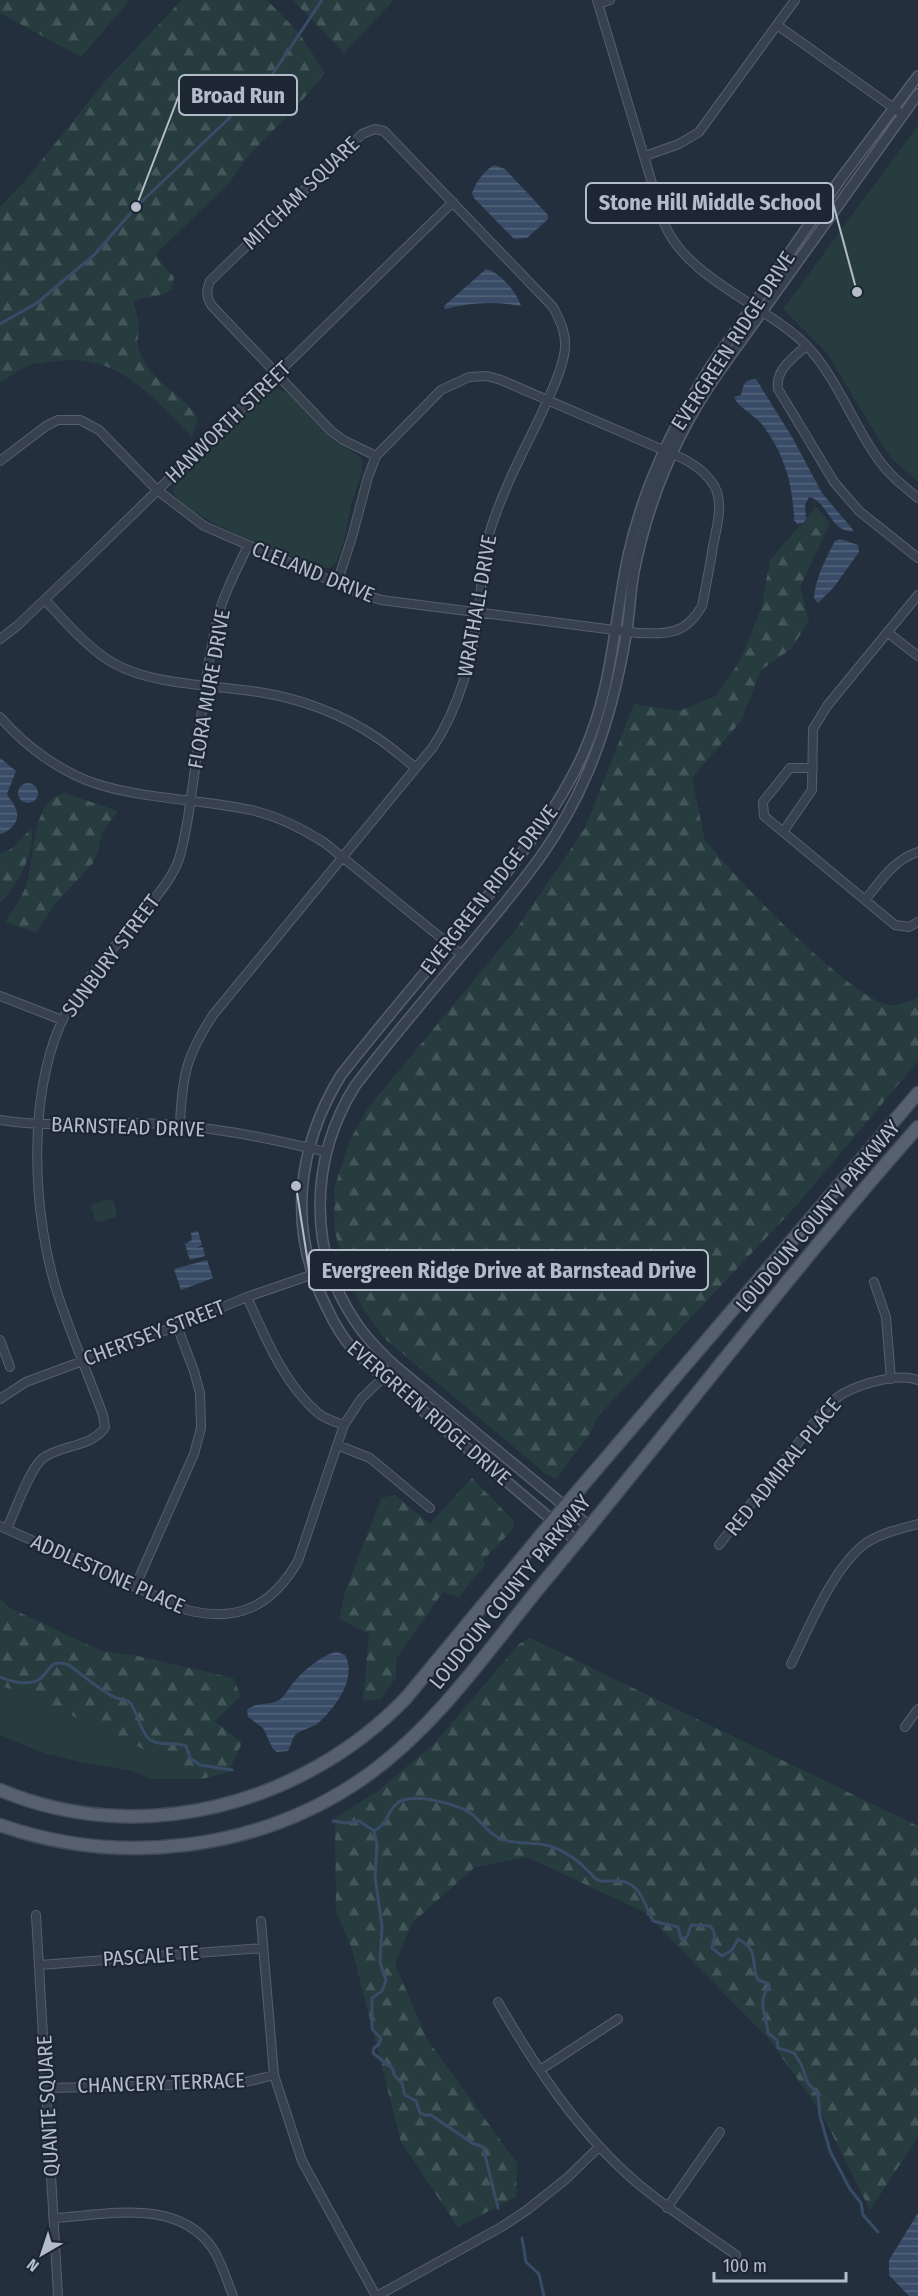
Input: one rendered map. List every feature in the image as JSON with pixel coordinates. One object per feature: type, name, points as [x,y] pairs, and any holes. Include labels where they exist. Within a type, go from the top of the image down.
[{"type":"main road","name":"LOUDOUN COUNTY PARKWAY","points":[[0,1790],[65,1809],[118,1816],[192,1811],[239,1801],[291,1782],[355,1743],[389,1715],[413,1690],[553,1520],[918,1093]]},
{"type":"main road","name":"LOUDOUN COUNTY PARKWAY","points":[[0,1825],[68,1843],[120,1848],[199,1843],[247,1833],[271,1825],[314,1807],[361,1780],[393,1755],[425,1725],[578,1542],[837,1220],[918,1127]]},
{"type":"street","points":[[610,0],[598,2],[664,223],[677,246],[694,264],[806,346],[823,366],[887,471],[918,498]]},
{"type":"street","points":[[645,156],[679,144],[699,132],[795,0]]},
{"type":"street","points":[[777,25],[903,114]]},
{"type":"street","name":"EVERGREEN RIDGE DRIVE","points":[[578,1542],[382,1376],[352,1348],[336,1327],[312,1275],[304,1240],[303,1181],[308,1148],[320,1113],[341,1075],[524,851],[562,795],[583,755],[595,724],[605,691],[623,582],[639,514],[667,453],[842,177],[918,76]]},
{"type":"street","name":"EVERGREEN RIDGE DRIVE","points":[[757,310],[918,94]]},
{"type":"street","name":"MITCHAM SQUARE","points":[[376,456],[343,440],[207,300],[206,289],[210,281],[362,134],[375,129],[384,131],[553,307],[561,323],[566,347],[548,399]]},
{"type":"street","name":"HANWORTH STREET","points":[[0,639],[45,600],[453,202]]},
{"type":"street","points":[[806,346],[781,371],[776,380],[778,389],[834,482],[859,511],[918,558]]},
{"type":"street","name":"CLELAND DRIVE","points":[[0,461],[52,423],[58,420],[80,420],[99,430],[157,490],[204,526],[381,600],[627,632],[666,634],[680,630],[694,620],[702,606],[721,509],[716,489],[704,472],[667,453],[548,399],[487,376],[469,377],[441,390],[376,456]]},
{"type":"street","name":"WRATHALL DRIVE","points":[[180,1125],[181,1096],[186,1066],[191,1052],[213,1015],[416,768],[442,733],[459,698],[466,676],[478,612],[486,547],[492,526],[519,460],[548,399]]},
{"type":"street","name":"EVERGREEN RIDGE DRIVE","points":[[590,1527],[395,1366],[354,1321],[340,1295],[330,1268],[320,1218],[319,1197],[326,1152],[339,1115],[355,1086],[531,872],[566,819],[587,774],[611,706],[627,632],[640,548],[661,481],[667,453]]},
{"type":"street","points":[[337,583],[376,456]]},
{"type":"street","name":"FLORA MURE DRIVE","points":[[190,801],[206,685],[220,608],[248,545]]},
{"type":"street","points":[[783,832],[812,790],[813,729],[827,706],[918,595]]},
{"type":"street","points":[[45,600],[81,637],[115,664],[131,672],[155,678],[284,696],[347,720],[377,737],[416,768]]},
{"type":"street","points":[[887,632],[918,656]]},
{"type":"street","points":[[0,717],[42,756],[78,776],[111,787],[256,811],[303,829],[343,857],[462,955]]},
{"type":"street","points":[[813,768],[790,768],[763,802],[764,816],[895,925],[909,927],[918,922]]},
{"type":"street","name":"SUNBURY STREET","points":[[3,1528],[41,1459],[93,1438],[105,1427],[103,1415],[83,1360],[59,1301],[42,1226],[38,1166],[39,1124],[41,1089],[48,1056],[62,1020],[90,977],[162,889],[178,861],[186,833],[190,801]]},
{"type":"street","points":[[865,900],[891,868],[903,858],[918,852]]},
{"type":"street","points":[[0,996],[62,1020]]},
{"type":"street","name":"BARNSTEAD DRIVE","points":[[0,1120],[39,1124],[180,1125],[241,1133],[326,1152]]},
{"type":"street","name":"CHERTSEY STREET","points":[[0,1399],[26,1382],[177,1326],[247,1297],[312,1275]]},
{"type":"street","points":[[874,1282],[886,1317],[891,1379]]},
{"type":"street","points":[[247,1297],[275,1355],[306,1400],[320,1415],[344,1425]]},
{"type":"street","points":[[135,1587],[194,1454],[201,1428],[200,1393],[177,1326]]},
{"type":"street","points":[[0,1340],[10,1367]]},
{"type":"street","name":"ADDLESTONE PLACE","points":[[3,1528],[188,1610],[206,1615],[241,1612],[269,1598],[281,1587],[298,1561],[344,1425],[361,1400],[382,1376],[395,1366]]},
{"type":"street","name":"RED ADMIRAL PLACE","points":[[718,1545],[823,1411],[842,1394],[867,1383],[891,1379],[918,1380]]},
{"type":"street","points":[[338,1445],[370,1458],[430,1508]]},
{"type":"street","points":[[791,1664],[834,1579],[851,1556],[867,1543],[889,1532],[918,1524]]},
{"type":"street","points":[[905,1727],[918,1709]]},
{"type":"street","name":"QUANTE SQUARE","points":[[36,1915],[58,2296]]},
{"type":"street","points":[[261,1921],[274,2075],[302,2161],[377,2296],[503,2226],[527,2210],[566,2179],[599,2147]]},
{"type":"street","name":"PASCALE TE","points":[[40,1965],[263,1948]]},
{"type":"street","points":[[498,2002],[551,2088],[599,2147],[667,2208],[736,2255]]},
{"type":"street","points":[[540,2070],[618,2019]]},
{"type":"street","name":"CHANCERY TERRACE","points":[[47,2088],[222,2084],[246,2082],[274,2075]]},
{"type":"street","points":[[667,2208],[720,2132]]},
{"type":"street","points":[[54,2218],[143,2213],[162,2214],[176,2219],[189,2226],[207,2241],[215,2252],[233,2296]]},
{"type":"green space","points":[[0,0],[130,0],[81,57],[0,13]]},
{"type":"green space","points":[[182,0],[267,0],[299,33],[325,73],[298,105],[249,155],[229,183],[157,253],[159,260],[174,277],[172,289],[163,294],[134,301],[139,324],[138,344],[143,359],[157,378],[183,400],[198,418],[192,437],[133,381],[98,364],[78,360],[36,363],[0,382],[0,207],[24,182],[107,79]]},
{"type":"green space","points":[[293,0],[394,0],[344,53]]},
{"type":"green space","points":[[918,125],[918,482],[894,461],[884,448],[827,353],[783,309]]},
{"type":"green space","points":[[276,388],[288,393],[333,441],[362,460],[362,471],[351,505],[344,541],[337,561],[330,568],[317,567],[202,517],[187,507],[174,493],[176,480],[269,390]]},
{"type":"green space","points":[[816,507],[830,523],[800,587],[809,621],[791,649],[761,670],[741,721],[692,778],[705,842],[795,936],[851,984],[874,999],[894,1005],[918,998],[918,1061],[797,1205],[598,1416],[591,1432],[556,1479],[546,1474],[383,1337],[363,1309],[347,1276],[335,1232],[334,1189],[349,1142],[368,1108],[517,928],[585,828],[634,704],[679,711],[716,696],[740,661],[761,609],[770,560]]},
{"type":"green space","points":[[64,793],[118,811],[102,832],[93,863],[55,904],[36,933],[5,922],[26,886],[36,832],[45,807],[53,798]]},
{"type":"green space","points":[[31,828],[31,847],[24,868],[0,903],[0,853],[13,847]]},
{"type":"green space","points":[[111,1199],[117,1213],[116,1217],[95,1221],[92,1204]]},
{"type":"green space","points":[[472,1478],[513,1520],[514,1528],[483,1560],[485,1565],[459,1597],[443,1592],[396,1659],[396,1677],[381,1699],[363,1701],[369,1634],[339,1619],[344,1595],[381,1498],[395,1495],[430,1524]]},
{"type":"green space","points":[[0,1599],[10,1608],[101,1651],[138,1656],[233,1678],[241,1696],[215,1721],[242,1743],[228,1772],[202,1779],[171,1762],[19,1691],[0,1686]]},
{"type":"green space","points":[[530,1638],[918,1826],[918,2137],[870,2210],[821,2112],[768,2038],[644,1912],[527,1857],[475,1867],[412,1923],[395,1964],[427,2039],[517,2163],[516,2197],[458,2227],[401,2142],[352,1949],[336,1911],[335,1818],[378,1791],[435,1743],[519,1644]]},
{"type":"green space","points":[[0,1686],[19,1691],[171,1762],[202,1779],[150,1779],[132,1771],[46,1754],[0,1735]]},
{"type":"water","points":[[494,165],[505,169],[548,215],[548,219],[527,238],[514,239],[474,198],[472,193],[478,181]]},
{"type":"water","points":[[486,269],[497,274],[507,284],[521,306],[483,303],[445,309],[444,306]]},
{"type":"water","points":[[756,379],[792,437],[822,493],[854,531],[840,528],[816,500],[809,497],[805,505],[806,519],[803,523],[797,524],[794,520],[792,493],[786,469],[776,446],[761,423],[734,397],[741,395],[746,382]]},
{"type":"water","points":[[840,539],[858,545],[859,552],[834,587],[818,603],[814,598],[819,576],[835,541]]},
{"type":"water","points":[[0,758],[16,771],[7,794],[15,807],[17,816],[11,828],[0,834]]},
{"type":"water","points":[[24,783],[32,783],[38,789],[38,797],[32,803],[24,803],[18,797],[18,789]]},
{"type":"water","points":[[198,1231],[202,1245],[197,1248],[203,1247],[205,1256],[190,1260],[187,1252],[191,1250],[187,1251],[185,1244],[192,1240],[191,1233]]},
{"type":"water","points":[[207,1260],[213,1278],[181,1290],[174,1269]]},
{"type":"water","points":[[337,1652],[345,1655],[348,1674],[337,1702],[317,1724],[296,1734],[288,1751],[277,1752],[273,1749],[263,1728],[248,1717],[247,1710],[279,1700],[308,1668],[320,1659]]},
{"type":"water","points":[[918,2213],[918,2296],[909,2296],[889,2275],[889,2260]]},
{"type":"waterway","points":[[0,324],[37,303],[94,255],[136,207],[268,81],[322,0]]},
{"type":"waterway","points":[[0,1677],[29,1683],[38,1680],[57,1663],[69,1665],[104,1691],[129,1702],[149,1739],[157,1743],[186,1746],[190,1758],[200,1765],[232,1770]]},
{"type":"waterway","points":[[333,1821],[346,1823],[359,1821],[374,1831],[401,1801],[415,1798],[451,1805],[473,1815],[490,1832],[501,1839],[550,1846],[566,1853],[598,1880],[620,1881],[633,1886],[641,1896],[653,1921],[678,1927],[681,1939],[687,1937],[691,1925],[710,1926],[714,1934],[712,1948],[722,1956],[732,1950],[738,1939],[745,1943],[752,1952],[758,1980],[769,1984],[763,1998],[768,2033],[777,2040],[778,2048],[794,2053],[808,2083],[818,2094],[820,2116],[830,2151],[850,2189],[861,2203],[863,2215],[878,2232]]},
{"type":"waterway","points":[[374,1831],[377,1845],[375,1876],[382,1927],[380,1962],[386,1980],[382,1991],[372,1998],[372,2029],[381,2038],[373,2053],[393,2069],[394,2075],[402,2083],[405,2095],[416,2101],[420,2113],[431,2115],[472,2143],[483,2147],[498,2208]]},
{"type":"waterway","points":[[522,2238],[526,2262],[539,2274],[544,2296]]},
{"type":"place","name":"Broad Run","points":[[136,207]]},
{"type":"place","name":"Stone Hill Middle School","points":[[857,292]]},
{"type":"place","name":"Evergreen Ridge Drive at Barnstead Drive","points":[[296,1186]]}]
